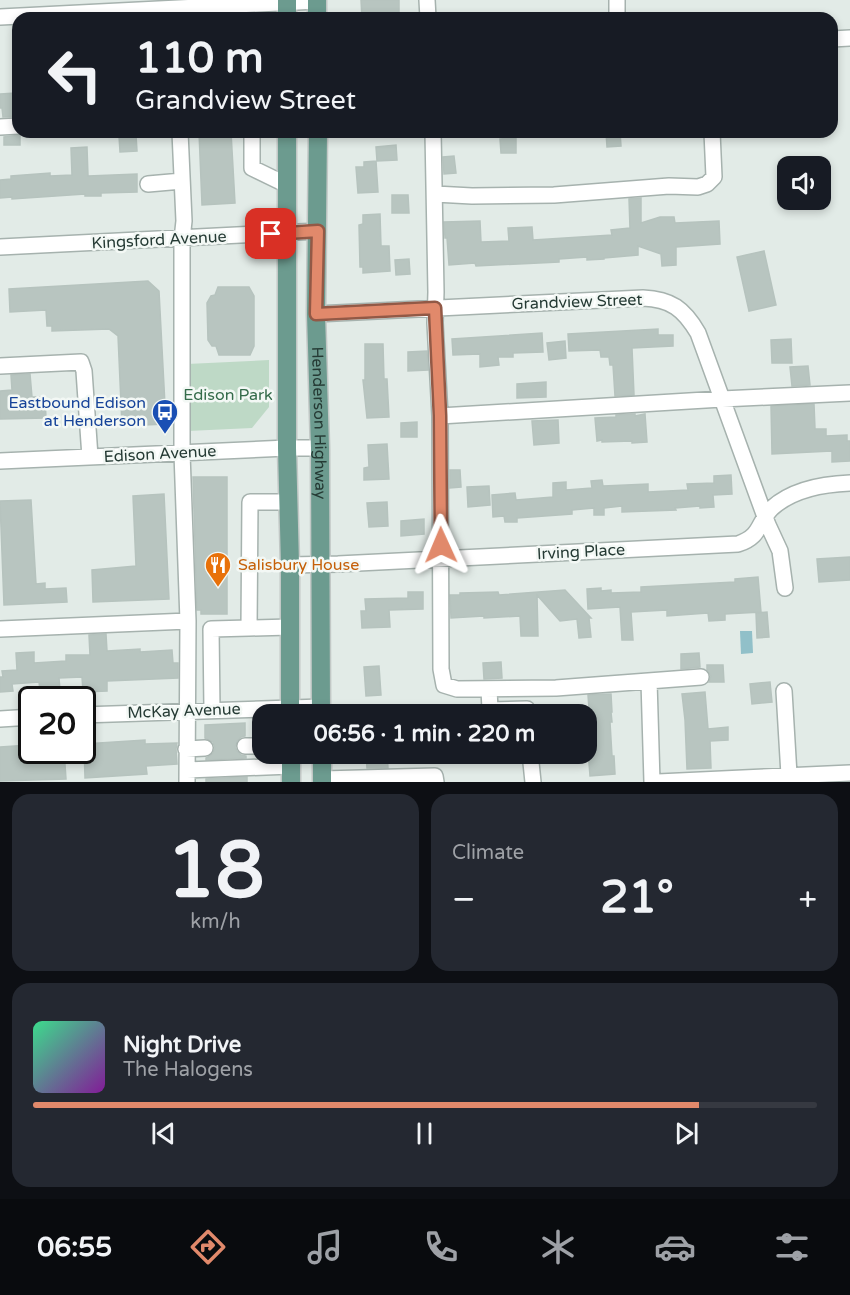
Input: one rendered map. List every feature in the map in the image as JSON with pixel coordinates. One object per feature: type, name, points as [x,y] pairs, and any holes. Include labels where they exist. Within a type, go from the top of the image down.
[{"type":"main road","name":"Henderson Highway","points":[[287,138],[290,704]]},
{"type":"main road","name":"Henderson Highway","points":[[318,138],[316,314],[320,448],[321,704]]},
{"type":"main road","points":[[322,764],[322,780]]},
{"type":"street","points":[[98,12],[171,9],[211,3],[287,7],[317,0]]},
{"type":"street","points":[[180,138],[184,221],[182,239],[182,453],[188,621],[187,776],[291,767]]},
{"type":"street","points":[[252,138],[252,168],[287,185]]},
{"type":"street","points":[[433,138],[435,308],[440,416],[441,669],[444,685],[457,689],[556,688],[701,677]]},
{"type":"street","points":[[435,194],[554,195],[669,186],[703,186],[714,177],[712,138]]},
{"type":"street","points":[[148,184],[182,181]]},
{"type":"street","name":"Kingsford Avenue","points":[[0,247],[318,231]]},
{"type":"street","name":"Grandview Street","points":[[316,314],[643,298],[661,300],[679,308],[693,323],[698,333],[780,551],[785,588]]},
{"type":"street","points":[[0,366],[81,362],[84,371],[90,457]]},
{"type":"street","points":[[440,416],[850,393]]},
{"type":"street","name":"Edison Avenue","points":[[0,461],[320,448]]},
{"type":"street","name":"Irving Place","points":[[290,565],[738,544],[753,536],[765,516],[779,503],[796,494],[826,485],[850,483]]},
{"type":"street","points":[[249,628],[250,502],[288,502]]},
{"type":"street","points":[[0,629],[188,621]]},
{"type":"street","points":[[212,710],[211,630],[290,627]]},
{"type":"street","points":[[649,681],[652,782]]},
{"type":"street","points":[[489,689],[490,704]]},
{"type":"street","points":[[784,691],[789,775]]},
{"type":"street","name":"McKay Avenue","points":[[96,714],[252,711]]},
{"type":"street","points":[[0,719],[18,718]]},
{"type":"street","points":[[246,746],[252,746]]},
{"type":"street","points":[[186,749],[206,748]]},
{"type":"street","points":[[531,764],[533,782]]},
{"type":"street","points":[[658,782],[850,772]]},
{"type":"street","points":[[322,780],[435,776],[436,782]]},
{"type":"green space","name":"Edison Park","points":[[269,360],[269,407],[252,428],[188,431],[187,364]]},
{"type":"water","points":[[740,631],[752,631],[753,653],[741,654]]},
{"type":"building","points":[[361,0],[399,0],[399,12],[362,12]]},
{"type":"building","points":[[12,93],[12,116],[3,117],[2,108],[0,108],[0,94]]},
{"type":"building","points":[[4,137],[20,138],[20,145],[4,145]]},
{"type":"building","points":[[119,138],[136,138],[137,151],[120,152]]},
{"type":"building","points":[[199,138],[231,138],[235,203],[202,205]]},
{"type":"building","points":[[516,138],[516,153],[501,153],[500,139]]},
{"type":"building","points":[[606,138],[620,138],[621,146],[607,147]]},
{"type":"building","points":[[396,145],[397,160],[377,161],[376,147]]},
{"type":"building","points":[[87,147],[88,176],[137,174],[137,192],[101,193],[101,196],[85,196],[85,194],[0,198],[0,180],[11,179],[11,176],[50,173],[50,176],[72,175],[71,148]]},
{"type":"building","points":[[454,156],[456,173],[444,174],[443,157]]},
{"type":"building","points":[[376,161],[378,192],[358,193],[356,167],[364,167],[364,162]]},
{"type":"building","points":[[392,195],[408,195],[409,213],[392,213]]},
{"type":"building","points":[[641,198],[641,223],[660,217],[674,217],[675,223],[719,221],[720,244],[676,247],[676,265],[662,266],[661,254],[638,246],[638,255],[604,259],[587,260],[587,257],[559,259],[559,262],[449,265],[444,222],[480,221],[481,242],[509,241],[508,228],[532,227],[533,240],[612,235],[611,230],[630,228],[629,199]]},
{"type":"building","points":[[380,214],[381,246],[389,246],[390,271],[363,273],[363,267],[360,267],[359,225],[363,224],[363,215]]},
{"type":"building","points":[[764,251],[776,305],[749,311],[737,257]]},
{"type":"building","points":[[409,259],[410,274],[396,275],[395,260]]},
{"type":"building","points":[[148,281],[159,291],[166,424],[122,426],[118,336],[109,329],[52,331],[52,326],[47,326],[46,310],[10,312],[9,289]]},
{"type":"building","points":[[218,287],[249,287],[254,296],[254,346],[250,355],[219,355],[216,346],[212,346],[208,340],[207,303],[211,296],[215,295]]},
{"type":"building","points":[[658,329],[658,335],[673,335],[673,346],[632,348],[634,395],[615,396],[613,365],[610,365],[609,357],[601,357],[600,350],[569,351],[568,334]]},
{"type":"building","points":[[542,333],[543,352],[513,353],[513,357],[498,357],[499,365],[480,367],[480,354],[453,355],[452,339]]},
{"type":"building","points":[[791,339],[792,363],[772,363],[771,340]]},
{"type":"building","points":[[565,341],[566,358],[549,360],[547,343]]},
{"type":"building","points":[[365,344],[383,344],[384,379],[387,379],[389,417],[367,418],[363,380],[365,380]]},
{"type":"building","points":[[427,351],[428,370],[408,371],[408,352]]},
{"type":"building","points":[[808,366],[810,385],[792,386],[790,367]]},
{"type":"building","points":[[30,374],[32,397],[45,397],[46,418],[0,419],[0,391],[12,390],[11,375]]},
{"type":"building","points":[[546,382],[546,397],[517,398],[517,384]]},
{"type":"building","points":[[814,404],[815,429],[826,429],[826,436],[847,435],[847,441],[850,441],[850,461],[832,462],[832,451],[772,454],[771,406]]},
{"type":"building","points":[[635,414],[635,416],[645,414],[647,442],[597,441],[595,418]]},
{"type":"building","points":[[558,420],[559,443],[534,445],[532,421]]},
{"type":"building","points":[[417,422],[417,437],[401,437],[401,423]]},
{"type":"building","points":[[387,444],[389,479],[364,480],[364,468],[369,467],[368,445]]},
{"type":"building","points":[[450,470],[460,470],[461,487],[450,488]]},
{"type":"building","points":[[731,475],[732,494],[713,495],[714,507],[622,512],[622,506],[604,508],[604,515],[594,515],[594,508],[572,510],[572,514],[517,518],[517,522],[505,522],[504,516],[493,517],[492,495],[515,493],[516,500],[553,497],[553,483],[566,482],[566,490],[592,488],[591,481],[602,480],[603,486],[648,484],[648,492],[688,490],[687,484],[714,483],[714,476]]},
{"type":"building","points":[[193,477],[227,477],[227,614],[201,614],[201,610],[197,610]]},
{"type":"building","points":[[489,486],[490,505],[468,507],[467,487]]},
{"type":"building","points":[[164,494],[169,599],[93,602],[92,570],[136,566],[133,496]]},
{"type":"building","points":[[31,500],[36,584],[45,583],[45,589],[66,588],[67,602],[4,605],[0,501]]},
{"type":"building","points":[[387,502],[388,526],[369,527],[367,503]]},
{"type":"building","points":[[424,519],[424,534],[401,536],[401,521]]},
{"type":"building","points":[[850,557],[850,580],[819,582],[817,559]]},
{"type":"building","points":[[758,577],[761,612],[725,614],[725,620],[709,621],[708,613],[667,616],[667,610],[631,612],[633,640],[622,640],[620,607],[588,609],[587,589],[601,588],[601,591],[611,590],[611,593],[641,592],[641,587],[735,582],[735,579]]},
{"type":"building","points":[[565,590],[591,618],[589,618],[591,637],[579,638],[577,619],[560,621],[537,595],[538,636],[521,636],[520,616],[451,618],[450,595],[498,592],[499,595]]},
{"type":"building","points":[[408,592],[423,592],[423,609],[389,610],[390,627],[362,628],[361,611],[366,611],[365,599],[408,598]]},
{"type":"building","points":[[767,612],[769,637],[757,638],[756,613]]},
{"type":"building","points":[[106,634],[107,651],[172,650],[173,663],[178,663],[178,678],[107,681],[107,691],[96,691],[96,686],[83,686],[82,677],[59,678],[60,686],[39,686],[39,682],[12,684],[13,691],[0,692],[2,671],[17,670],[16,653],[34,652],[34,663],[66,661],[66,655],[90,655],[89,635]]},
{"type":"building","points":[[699,653],[700,667],[681,669],[681,654]]},
{"type":"building","points":[[501,662],[502,678],[484,679],[483,663]]},
{"type":"building","points":[[707,665],[723,665],[724,682],[709,682],[711,676]]},
{"type":"building","points":[[379,666],[381,695],[366,696],[364,667]]},
{"type":"building","points":[[770,682],[772,702],[752,704],[750,684]]},
{"type":"building","points":[[705,692],[708,729],[728,727],[728,740],[710,741],[711,768],[687,769],[682,694]]},
{"type":"building","points":[[611,694],[612,722],[610,722],[615,774],[590,776],[589,764],[597,764],[597,704],[589,704],[588,695]]},
{"type":"building","points":[[245,723],[245,736],[237,741],[235,747],[246,758],[206,760],[215,748],[213,742],[205,738],[205,725]]},
{"type":"building","points":[[145,740],[145,744],[177,743],[177,764],[146,766],[147,774],[85,778],[85,764],[96,764],[96,743]]},
{"type":"building","points":[[18,746],[18,764],[65,764],[66,779],[0,781],[0,747]]},
{"type":"building","points":[[367,764],[388,764],[388,768],[367,768]]},
{"type":"building","points":[[247,777],[247,782],[206,782],[206,779]]},
{"type":"place","name":"Eastbound Edison at Henderson","points":[[165,435]]},
{"type":"place","name":"Salisbury House","points":[[218,588]]},
{"type":"route","points":[[271,234],[318,231],[316,314],[435,308],[440,416],[441,545]]}]
